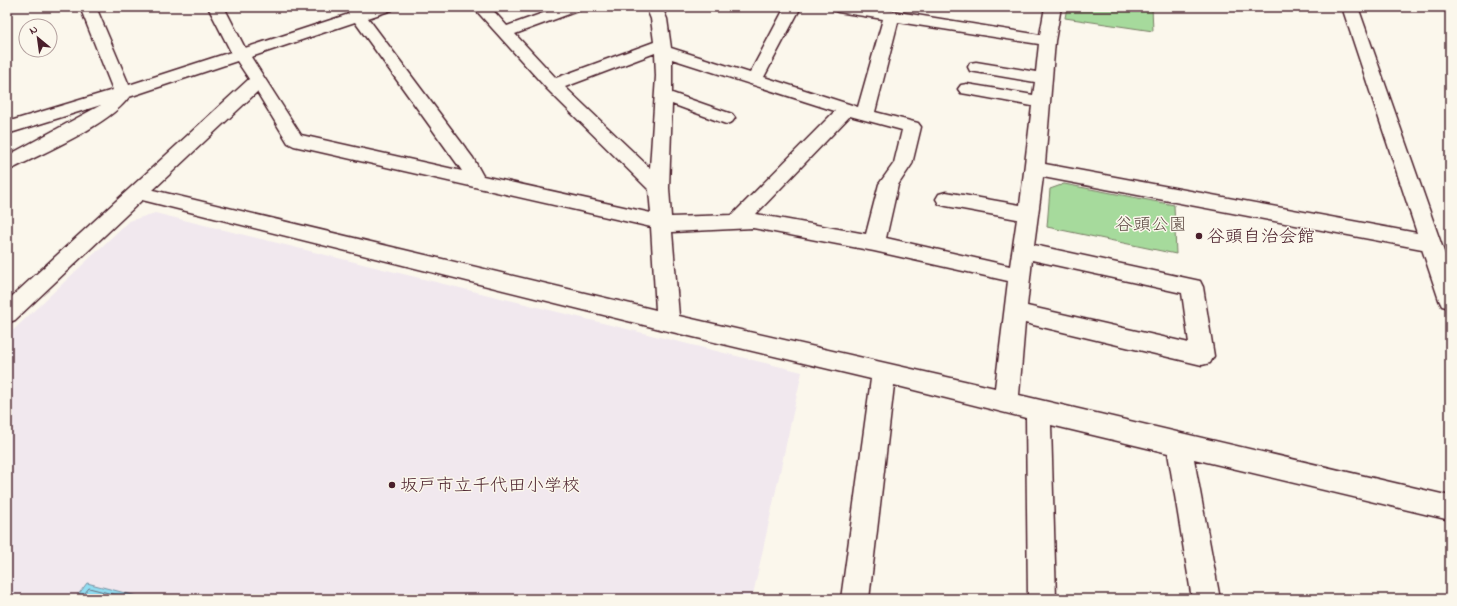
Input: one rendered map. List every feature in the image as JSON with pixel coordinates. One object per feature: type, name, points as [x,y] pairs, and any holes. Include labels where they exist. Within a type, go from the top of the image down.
[{"type":"street","points":[[88,7],[123,93]]},
{"type":"street","points":[[216,7],[241,55],[258,79],[294,139],[301,142],[673,225],[753,221],[790,226],[874,243],[1019,276]]},
{"type":"street","points":[[7,128],[241,55],[355,11],[387,7]]},
{"type":"street","points":[[481,7],[553,86],[659,188]]},
{"type":"street","points":[[504,32],[575,7]]},
{"type":"street","points":[[654,7],[659,19],[663,48],[664,76],[659,188],[668,322]]},
{"type":"street","points":[[755,79],[794,7]]},
{"type":"street","points":[[838,7],[1047,41]]},
{"type":"street","points":[[1006,401],[1022,250],[1035,169],[1047,41],[1053,7]]},
{"type":"street","points":[[1350,7],[1450,300]]},
{"type":"street","points":[[355,11],[466,162],[476,180]]},
{"type":"street","points":[[864,115],[892,16]]},
{"type":"street","points":[[553,86],[663,48],[864,115],[912,127],[903,164],[888,184],[874,243]]},
{"type":"street","points":[[976,67],[1044,78]]},
{"type":"street","points":[[7,314],[139,193],[251,88],[258,79]]},
{"type":"street","points":[[968,89],[1041,102]]},
{"type":"street","points":[[7,164],[94,118],[115,104],[123,93]]},
{"type":"street","points":[[662,95],[726,118]]},
{"type":"street","points":[[738,221],[846,109]]},
{"type":"street","points":[[1035,169],[1431,244]]},
{"type":"street","points":[[139,193],[668,322],[1006,401],[1038,411],[1450,508]]},
{"type":"street","points":[[946,199],[1028,214]]},
{"type":"street","points":[[1016,312],[1202,356],[1192,287],[1022,250]]},
{"type":"street","points":[[855,599],[884,372]]},
{"type":"street","points":[[1038,411],[1042,599]]},
{"type":"street","points":[[1179,444],[1206,599]]},
{"type":"shaded area","name":"坂戸市立千代田小学校","points":[[155,213],[802,372],[752,599],[7,599],[7,336],[129,221]]},
{"type":"green space","points":[[1067,7],[1152,7],[1153,31],[1065,18]]},
{"type":"green space","name":"谷頭公園","points":[[1064,184],[1174,205],[1176,254],[1047,227],[1050,189]]},
{"type":"water","points":[[87,583],[148,599],[75,599]]},
{"type":"place","name":"谷頭自治会館","points":[[1199,236]]},
{"type":"place","name":"坂戸市立千代田小学校","points":[[392,485]]}]
